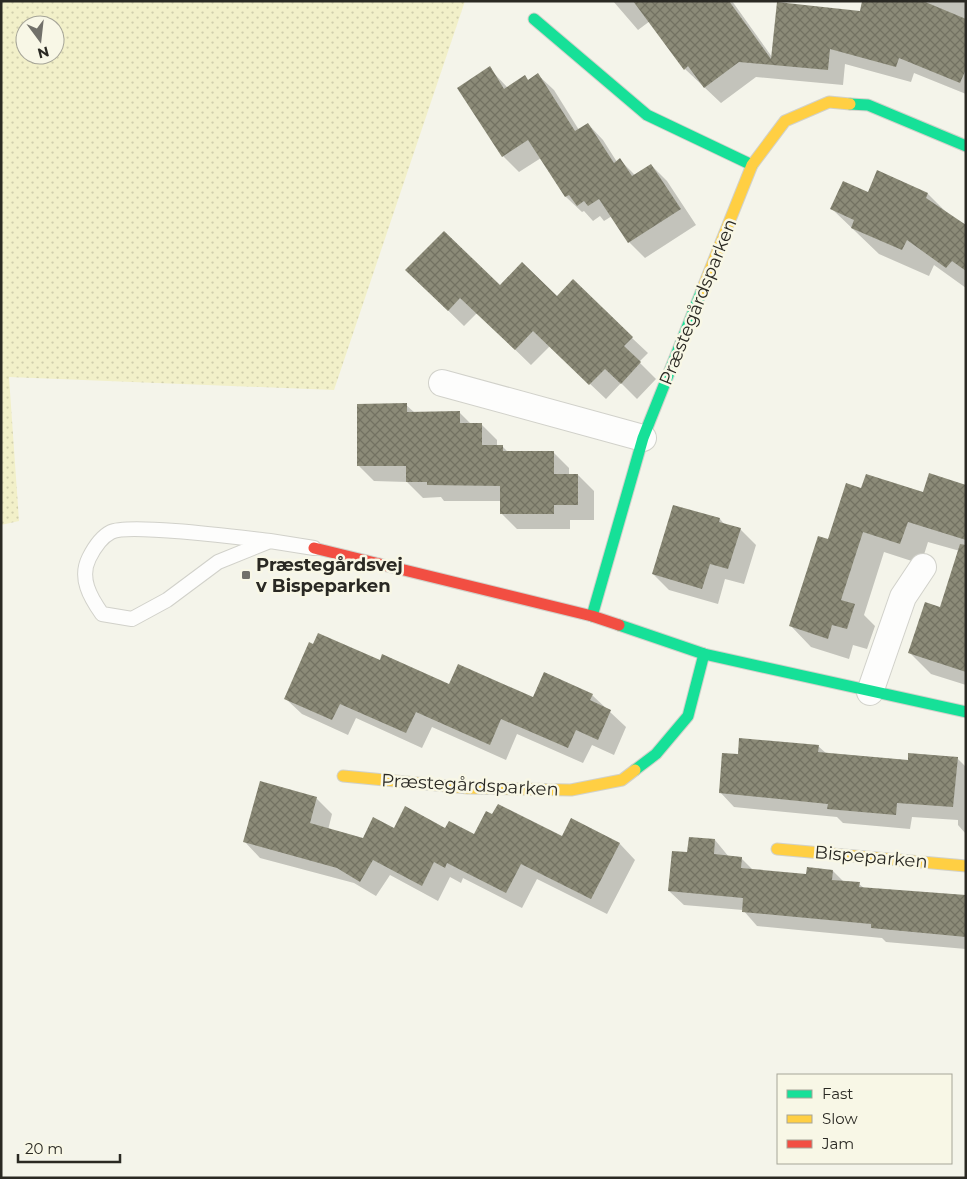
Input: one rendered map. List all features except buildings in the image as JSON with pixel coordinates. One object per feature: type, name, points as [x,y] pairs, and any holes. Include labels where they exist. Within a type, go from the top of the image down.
[{"type":"street","points":[[534,19],[648,115],[752,165]]},
{"type":"street","name":"Præstegårdsparken","points":[[592,616],[643,438],[752,165],[785,121],[829,102],[868,104],[966,146]]},
{"type":"street","points":[[442,383],[643,438]]},
{"type":"street","points":[[314,548],[592,616],[704,654],[966,712]]},
{"type":"street","points":[[870,692],[903,597],[923,567]]},
{"type":"street","name":"Præstegårdsparken","points":[[343,776],[468,788],[571,790],[622,780],[656,754],[688,716],[704,654]]},
{"type":"street","name":"Bispeparken","points":[[777,849],[966,866]]},
{"type":"lane","points":[[270,541],[218,562],[167,600],[132,619],[102,614],[89,595],[84,568],[95,546],[111,532],[150,530],[270,541],[314,548]]},
{"type":"shaded area","points":[[1,1],[465,1],[334,390],[9,377],[19,521],[1,525]]},
{"type":"traffic: fast","points":[[534,19],[647,115],[752,165]]},
{"type":"traffic: fast","points":[[850,104],[868,105],[966,146]]},
{"type":"traffic: fast","points":[[592,616],[643,438],[702,290]]},
{"type":"traffic: fast","points":[[619,625],[704,654],[966,712]]},
{"type":"traffic: fast","points":[[635,770],[656,754],[688,716],[704,654]]},
{"type":"traffic: slow","points":[[702,290],[752,165],[785,121],[829,102],[850,104]]},
{"type":"traffic: slow","points":[[343,776],[468,788],[571,790],[622,780],[635,770]]},
{"type":"traffic: slow","points":[[777,849],[966,866]]},
{"type":"traffic: jam","points":[[314,548],[592,616],[619,625]]},
{"type":"place","name":"Præstegårdsvej v Bispeparken","points":[[246,575]]}]
